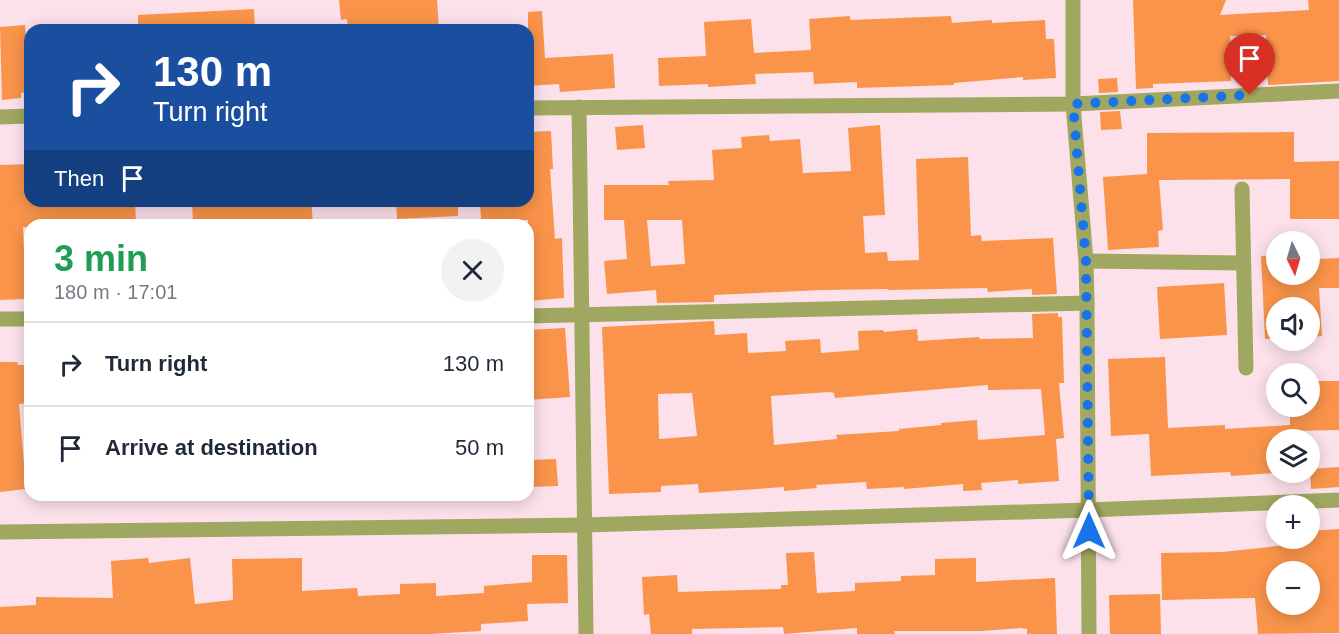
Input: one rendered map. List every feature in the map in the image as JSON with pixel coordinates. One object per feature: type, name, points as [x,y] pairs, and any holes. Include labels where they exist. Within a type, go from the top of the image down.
[{"type":"street","points":[[1073,0],[1073,104],[1086,261],[1089,634]]},
{"type":"street","points":[[534,108],[1073,104],[1339,91]]},
{"type":"street","points":[[579,107],[586,634]]},
{"type":"street","points":[[0,117],[24,116]]},
{"type":"street","points":[[1242,189],[1246,368]]},
{"type":"street","points":[[1086,261],[1242,263]]},
{"type":"street","points":[[534,316],[1087,303]]},
{"type":"street","points":[[0,319],[24,319]]},
{"type":"street","points":[[0,532],[584,525],[1339,500]]},
{"type":"building","points":[[339,0],[437,0],[439,24],[347,24],[347,19],[341,20]]},
{"type":"building","points":[[1133,0],[1226,0],[1220,15],[1309,10],[1308,0],[1339,0],[1339,81],[1268,85],[1266,35],[1230,36],[1231,81],[1153,84],[1153,88],[1136,89]]},
{"type":"building","points":[[254,9],[255,24],[138,24],[138,15]]},
{"type":"building","points":[[542,11],[545,58],[613,54],[615,88],[560,92],[559,84],[534,86],[534,24],[528,24],[528,12]]},
{"type":"building","points":[[850,16],[850,20],[951,16],[952,23],[1045,20],[1046,39],[1054,39],[1056,78],[1023,80],[1023,77],[954,83],[954,85],[857,88],[857,82],[814,84],[813,72],[755,74],[756,84],[708,87],[708,84],[659,86],[658,58],[706,56],[704,22],[751,19],[754,53],[811,50],[809,19]]},
{"type":"building","points":[[24,25],[24,93],[21,93],[21,98],[2,100],[0,27]]},
{"type":"building","points":[[1117,78],[1118,92],[1099,93],[1098,79]]},
{"type":"building","points":[[1120,111],[1122,129],[1101,130],[1100,112]]},
{"type":"building","points":[[643,125],[645,148],[617,150],[615,127]]},
{"type":"building","points":[[880,125],[885,215],[863,216],[865,253],[887,252],[888,261],[919,260],[916,159],[968,157],[971,236],[981,235],[982,241],[1053,238],[1057,294],[1032,295],[1032,289],[988,292],[987,288],[822,290],[714,295],[714,302],[657,303],[656,290],[607,294],[604,261],[627,259],[624,220],[604,220],[604,185],[669,185],[668,181],[714,180],[712,150],[742,148],[741,137],[769,135],[770,141],[800,139],[803,173],[851,171],[848,128]],"holes":[[[647,220],[682,220],[685,264],[651,266]]]},
{"type":"building","points":[[551,131],[553,169],[550,169],[555,239],[562,238],[564,298],[534,301],[534,219],[481,219],[480,207],[534,207],[534,132]]},
{"type":"building","points":[[1294,132],[1294,162],[1339,161],[1339,219],[1290,219],[1290,179],[1159,180],[1163,230],[1158,231],[1159,247],[1108,250],[1103,177],[1147,174],[1147,133]]},
{"type":"building","points":[[24,164],[24,207],[135,207],[136,219],[24,219],[24,299],[0,300],[0,165]]},
{"type":"building","points":[[192,207],[312,207],[313,219],[193,219]]},
{"type":"building","points":[[396,207],[458,207],[458,216],[397,219]]},
{"type":"building","points":[[1261,256],[1266,256],[1266,285],[1320,285],[1320,259],[1339,258],[1339,288],[1319,288],[1320,297],[1266,297],[1265,339]]},
{"type":"building","points":[[1224,283],[1227,335],[1160,339],[1157,287]]},
{"type":"building","points":[[1320,304],[1322,336],[1320,336]]},
{"type":"building","points":[[1058,313],[1058,317],[1062,317],[1064,383],[1059,383],[1064,438],[1056,439],[1059,481],[1018,484],[1018,480],[981,483],[982,490],[963,491],[963,484],[904,489],[904,487],[867,489],[866,482],[816,485],[817,488],[784,491],[784,487],[699,493],[698,484],[661,486],[661,492],[609,494],[602,327],[714,321],[715,335],[747,333],[748,353],[786,351],[785,341],[820,339],[821,353],[859,350],[858,331],[883,330],[884,332],[917,329],[918,341],[979,337],[980,339],[1033,338],[1032,314]],"holes":[[[988,385],[988,390],[1041,389],[1045,435],[978,440],[977,420],[941,423],[941,425],[899,429],[899,431],[836,435],[837,439],[774,445],[771,396],[830,392],[834,393],[835,398]],[[692,393],[697,436],[659,439],[658,394]]]},
{"type":"building","points":[[565,328],[570,397],[534,400],[534,330]]},
{"type":"building","points":[[1165,357],[1168,428],[1225,425],[1225,429],[1290,425],[1290,417],[1320,417],[1320,381],[1339,381],[1339,430],[1266,429],[1266,474],[1231,476],[1230,472],[1151,476],[1149,434],[1111,436],[1108,359]]},
{"type":"building","points":[[0,362],[17,362],[18,365],[24,365],[24,404],[19,404],[24,489],[0,492]]},
{"type":"building","points":[[556,459],[558,486],[534,487],[534,460]]},
{"type":"building","points":[[1339,467],[1339,487],[1311,489],[1311,483],[1320,483],[1320,468]]},
{"type":"building","points":[[1339,529],[1339,633],[1258,634],[1255,598],[1162,600],[1161,553],[1222,552],[1266,547],[1320,549],[1320,530]]},
{"type":"building","points":[[814,552],[817,593],[855,591],[855,583],[901,581],[901,576],[935,575],[935,559],[976,558],[976,582],[1055,578],[1057,634],[1027,634],[1027,629],[1020,628],[857,634],[857,628],[784,634],[783,627],[692,629],[692,634],[651,634],[649,614],[644,615],[642,577],[677,575],[678,592],[781,589],[781,585],[788,585],[786,553]]},
{"type":"building","points":[[532,555],[567,555],[568,603],[527,604],[528,621],[481,624],[481,631],[430,634],[0,634],[0,607],[36,605],[36,597],[113,598],[111,561],[148,558],[149,563],[190,558],[195,604],[233,600],[232,559],[302,558],[302,591],[357,588],[358,596],[400,594],[400,584],[436,583],[436,596],[484,593],[484,586],[532,582]]},
{"type":"building","points":[[1160,594],[1161,634],[1110,634],[1109,595]]},
{"type":"route","points":[[1089,531],[1086,261],[1073,104],[1250,95]]}]
